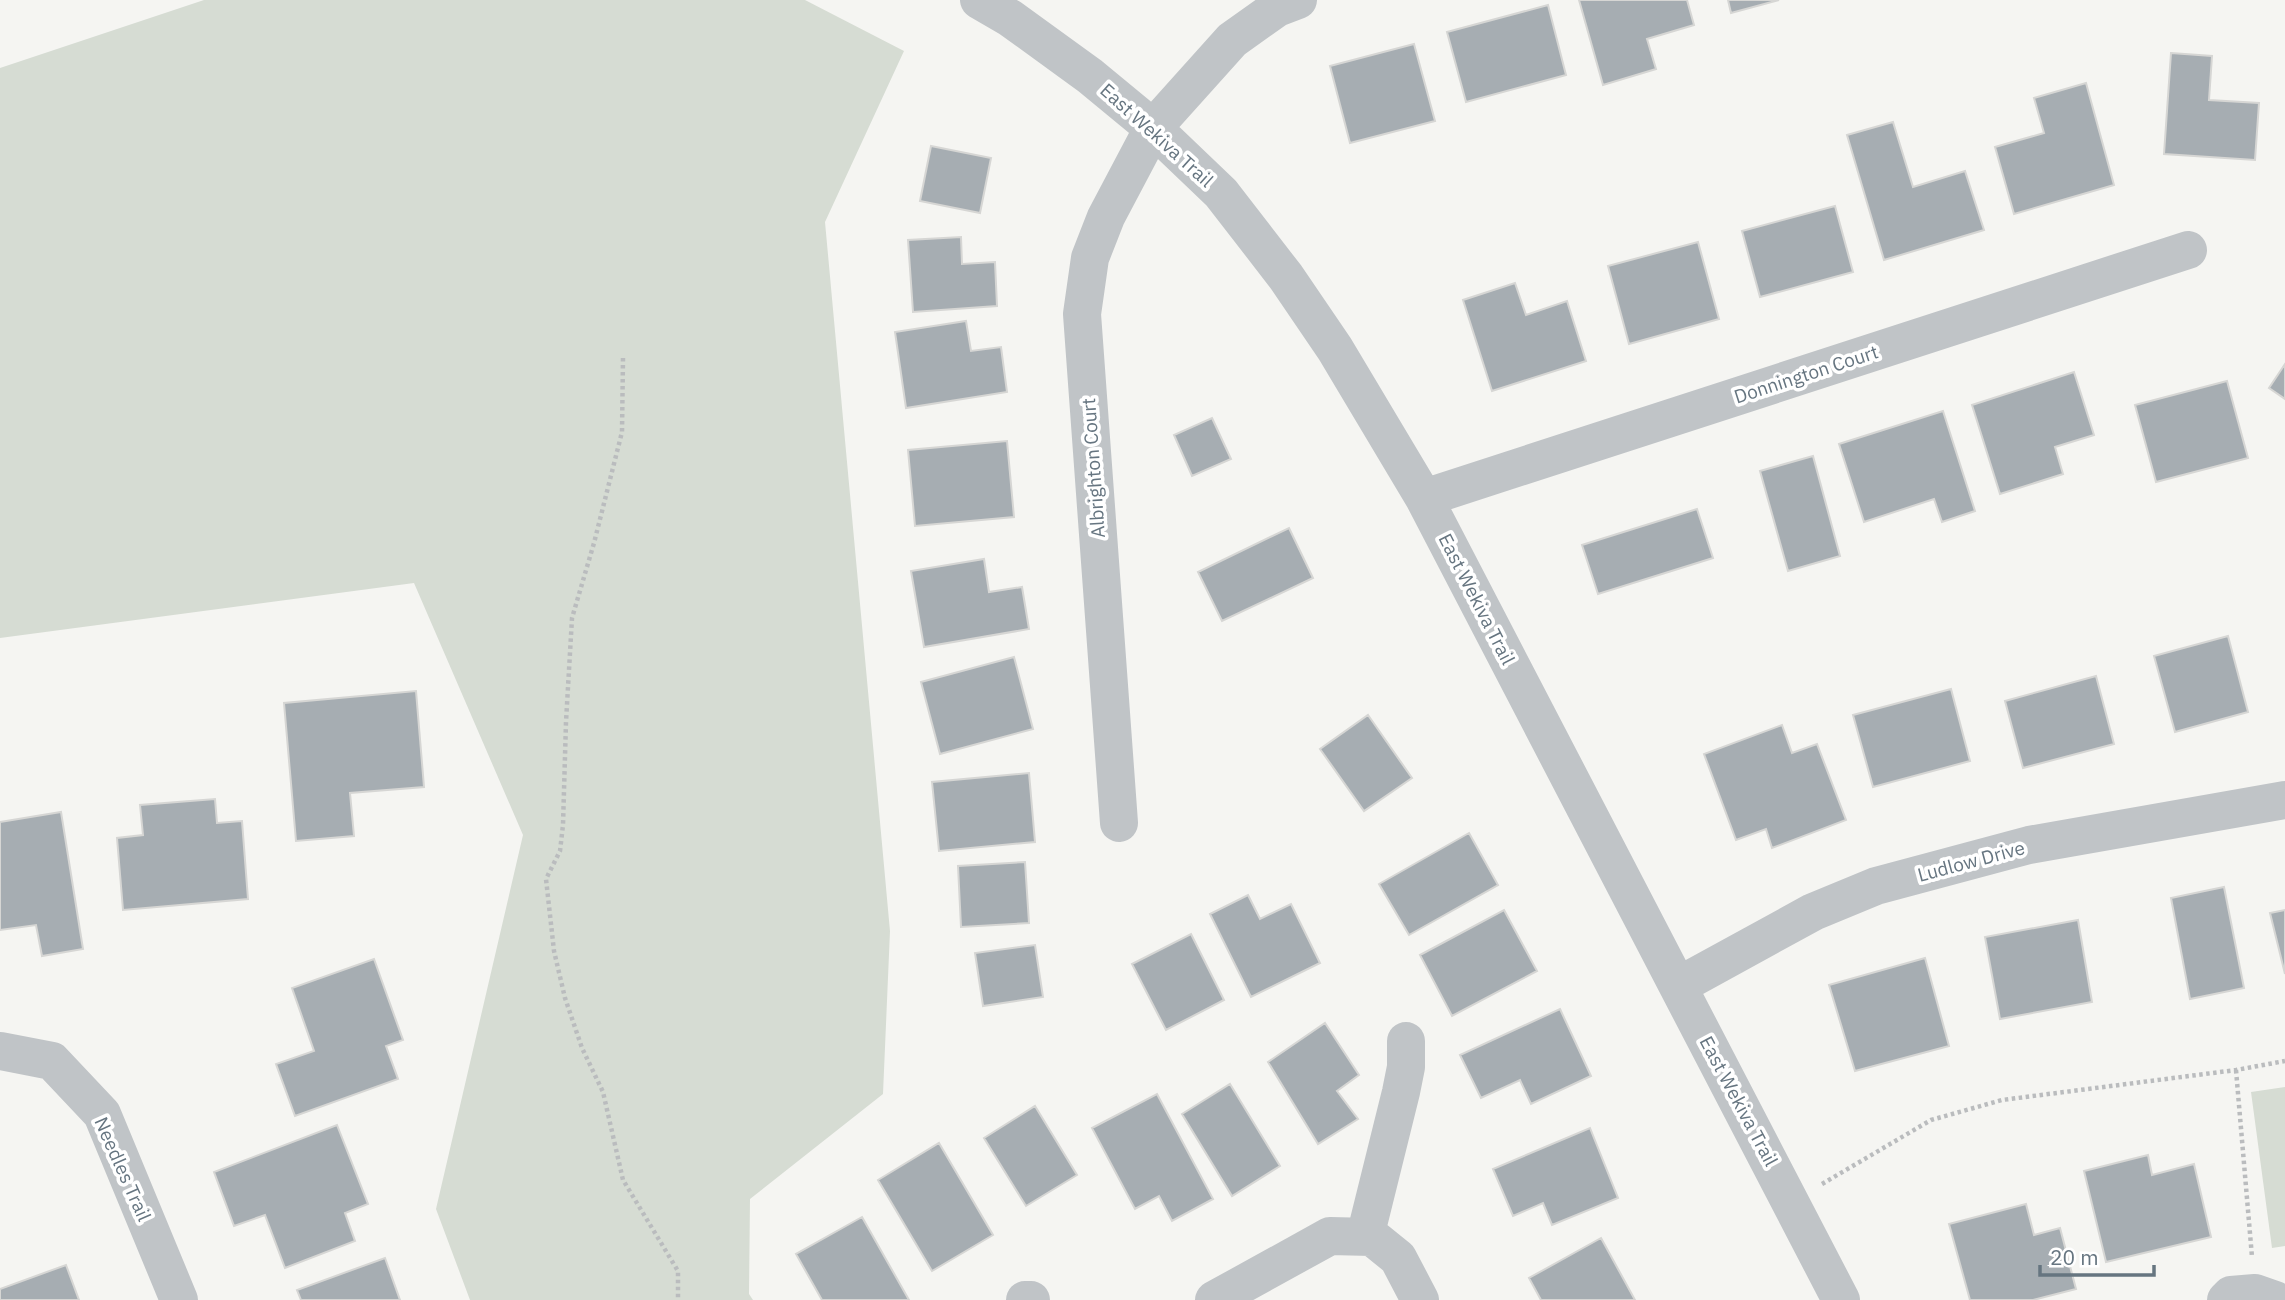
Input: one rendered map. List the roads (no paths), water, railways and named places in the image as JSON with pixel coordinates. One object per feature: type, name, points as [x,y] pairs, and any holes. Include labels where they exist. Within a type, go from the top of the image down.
[{"type":"street","name":"East Wekiva Trail","points":[[979,0],[1090,76],[1153,128],[1221,192],[1286,277],[1335,349],[1424,498],[1841,1300]]},
{"type":"street","name":"Albrighton Court","points":[[1119,823],[1082,314],[1090,258],[1102,228],[1153,128],[1233,40],[1277,8],[1298,0]]},
{"type":"street","name":"Donnington Court","points":[[1424,498],[2188,250]]},
{"type":"street","name":"Ludlow Drive","points":[[1678,986],[1813,912],[1876,886],[2029,845],[2285,800]]},
{"type":"street","points":[[1366,1237],[1401,1092],[1406,1067],[1406,1041]]},
{"type":"street","name":"Needles Trail","points":[[0,1051],[52,1061],[102,1114],[179,1300]]},
{"type":"street","points":[[1214,1300],[1330,1236],[1372,1237],[1398,1258],[1420,1300]]},
{"type":"street","points":[[1025,1300],[1031,1300]]}]
